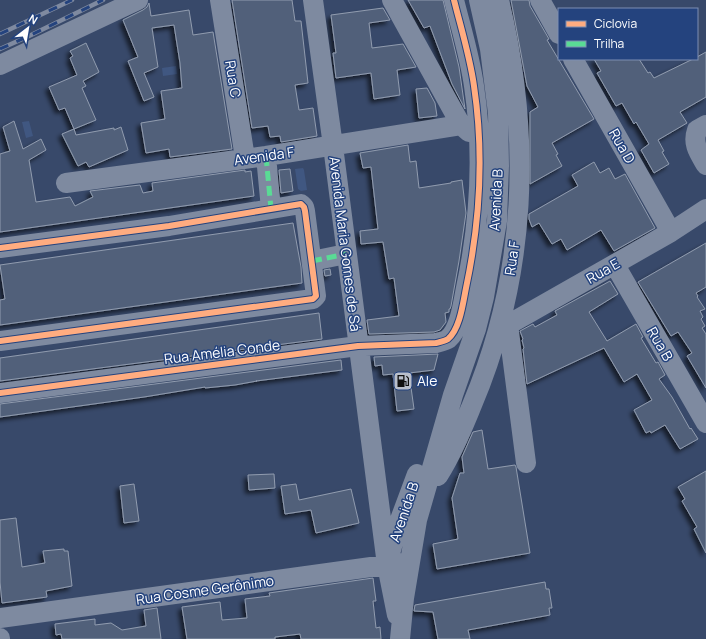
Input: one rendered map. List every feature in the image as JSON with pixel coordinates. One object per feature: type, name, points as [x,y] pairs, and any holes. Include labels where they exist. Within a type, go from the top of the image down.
[{"type":"street","points":[[0,65],[138,0]]},
{"type":"street","name":"Rua C","points":[[220,0],[245,158]]},
{"type":"street","name":"Avenida Maria Gomes de Sá","points":[[313,0],[386,565],[400,635]]},
{"type":"street","points":[[392,0],[461,125],[480,142]]},
{"type":"street","points":[[454,0],[474,85],[480,142]]},
{"type":"street","name":"Avenida B","points":[[410,562],[422,499],[452,395],[476,329],[484,297],[497,221],[499,166],[498,113],[490,49],[479,0]]},
{"type":"street","name":"Rua F","points":[[499,0],[514,75],[519,132],[520,185],[515,245],[506,302],[504,327],[526,463]]},
{"type":"street","points":[[540,0],[558,32]]},
{"type":"street","name":"Rua D","points":[[574,60],[671,232]]},
{"type":"street","name":"Avenida F","points":[[66,183],[266,156],[461,125]]},
{"type":"street","points":[[706,125],[697,130],[694,138],[695,145],[706,165]]},
{"type":"street","name":"Rua Amélia Conde","points":[[0,393],[358,346],[436,343],[447,340],[452,334],[461,315],[471,266],[479,206],[480,142]]},
{"type":"street","points":[[266,156],[271,209]]},
{"type":"street","points":[[0,248],[169,226],[303,205],[316,296],[313,299],[0,342]]},
{"type":"street","name":"Rua E","points":[[504,327],[671,232],[706,209]]},
{"type":"street","points":[[312,261],[346,254]]},
{"type":"street","name":"Rua B","points":[[614,265],[706,423]]},
{"type":"street","name":"Rua F","points":[[422,499],[443,468],[462,431],[504,327]]},
{"type":"street","name":"Avenida B","points":[[386,565],[398,525],[441,410],[452,395]]},
{"type":"street","name":"Avenida Maria Gomes de Sá","points":[[400,635],[410,562]]},
{"type":"street","name":"Rua Cosme Gerônimo","points":[[0,618],[410,562]]},
{"type":"water","points":[[176,66],[177,74],[163,76],[162,68]]},
{"type":"water","points":[[29,121],[33,136],[26,138],[22,122]]},
{"type":"water","points":[[303,168],[307,190],[301,191],[298,189],[295,169]]},
{"type":"building","points":[[232,0],[292,0],[295,21],[301,21],[308,83],[295,85],[299,110],[313,108],[317,136],[281,142],[280,136],[270,137],[268,126],[252,128]]},
{"type":"building","points":[[408,0],[443,0],[459,67],[465,109],[452,84],[430,26],[424,28]]},
{"type":"building","points":[[511,0],[529,0],[530,6],[549,39],[547,40],[594,119],[552,143],[562,166],[530,184],[530,112],[538,107],[527,86]]},
{"type":"building","points":[[149,3],[151,16],[189,10],[193,35],[213,32],[232,149],[170,157],[169,149],[146,153],[141,123],[165,119],[161,91],[182,88],[174,25],[152,28],[158,67],[144,73],[154,97],[144,101],[128,61],[138,57],[123,20],[143,10]]},
{"type":"building","points":[[383,8],[390,20],[369,23],[372,48],[403,44],[416,67],[397,70],[400,95],[374,99],[371,73],[336,78],[333,53],[336,53],[331,15]]},
{"type":"building","points":[[86,43],[99,72],[83,81],[86,86],[82,88],[96,120],[74,129],[65,108],[59,110],[49,87],[77,75],[70,58],[73,56],[70,51]]},
{"type":"building","points":[[706,52],[706,97],[680,112],[687,123],[658,140],[664,151],[662,152],[669,164],[654,173],[641,150],[649,144],[636,122],[634,124],[622,103],[616,106],[597,73],[601,71],[595,60],[640,60],[648,73],[650,72],[654,78],[691,60],[698,60],[698,56]]},
{"type":"building","points":[[427,88],[435,103],[437,116],[419,118],[416,89]]},
{"type":"building","points":[[14,121],[23,149],[41,139],[46,150],[29,160],[36,202],[70,197],[75,206],[93,197],[90,191],[140,185],[143,193],[153,191],[152,183],[245,170],[245,172],[251,171],[254,196],[0,232],[0,154],[10,151],[3,127]]},
{"type":"building","points":[[121,127],[128,150],[89,167],[86,162],[78,166],[62,134],[74,129],[76,135],[114,128],[114,130]]},
{"type":"building","points":[[408,145],[410,162],[416,161],[419,188],[462,180],[466,213],[451,306],[449,312],[445,313],[446,322],[440,330],[434,332],[369,334],[367,320],[399,316],[394,278],[389,279],[383,242],[361,244],[360,231],[378,229],[371,167],[363,168],[360,153]]},
{"type":"building","points":[[594,162],[600,173],[609,168],[615,179],[625,174],[655,228],[614,251],[601,230],[567,250],[561,239],[552,244],[539,223],[532,227],[529,214],[578,186],[572,175]]},
{"type":"building","points":[[290,169],[293,191],[281,193],[279,170]]},
{"type":"building","points":[[293,223],[301,267],[302,283],[0,325],[0,300],[5,299],[0,265]]},
{"type":"building","points":[[706,243],[706,287],[696,293],[705,309],[700,311],[703,317],[701,319],[705,326],[702,328],[706,334],[706,388],[687,356],[692,353],[678,332],[671,336],[638,282]]},
{"type":"building","points":[[330,269],[331,275],[325,276],[324,270]]},
{"type":"building","points":[[610,281],[618,294],[589,312],[607,341],[636,324],[643,337],[641,338],[656,363],[658,362],[665,375],[659,379],[672,397],[690,429],[691,428],[698,439],[680,449],[665,425],[651,433],[650,431],[646,433],[634,410],[652,400],[637,374],[624,382],[604,348],[527,384],[523,339],[520,331],[533,324],[535,327],[557,315],[555,311]]},
{"type":"building","points":[[319,313],[322,339],[0,381],[0,358]]},
{"type":"building","points":[[438,354],[434,370],[409,373],[414,409],[397,411],[393,374],[383,375],[382,365],[375,366],[374,357]]},
{"type":"building","points":[[341,360],[342,370],[235,385],[205,387],[0,417],[0,404]]},
{"type":"building","points":[[482,430],[488,469],[515,465],[516,467],[530,553],[437,569],[433,544],[458,539],[452,498],[460,473],[464,473],[462,457],[473,432]]},
{"type":"building","points":[[706,471],[706,553],[694,529],[697,527],[682,501],[685,499],[678,487]]},
{"type":"building","points":[[274,474],[275,488],[249,490],[248,475]]},
{"type":"building","points":[[134,484],[139,521],[124,523],[120,486]]},
{"type":"building","points":[[296,484],[299,500],[351,489],[359,523],[316,533],[311,510],[285,514],[281,486]]},
{"type":"building","points":[[16,518],[22,567],[45,563],[43,551],[64,549],[64,551],[68,551],[72,586],[46,591],[47,597],[2,603],[0,582],[0,520]]},
{"type":"building","points":[[373,578],[376,601],[373,601],[376,628],[380,627],[381,639],[301,639],[300,634],[275,637],[275,639],[187,639],[182,607],[220,602],[222,620],[247,618],[245,599],[270,596],[269,593]]},
{"type":"building","points":[[545,582],[546,589],[549,589],[552,608],[549,608],[550,615],[468,630],[470,639],[438,639],[433,612],[414,611],[415,605]]},
{"type":"building","points":[[157,608],[161,639],[62,639],[61,634],[56,635],[55,624],[95,619],[95,625],[111,623],[122,630],[146,626],[144,610]]},
{"type":"railway","points":[[0,34],[72,0]]},
{"type":"railway","points":[[0,49],[103,0]]},
{"type":"marked path","points":[[266,156],[271,209]]},
{"type":"marked path","points":[[312,261],[346,254]]},
{"type":"cycle path","points":[[0,393],[358,346],[436,343],[448,339],[452,335],[458,322],[464,301],[471,263],[475,238],[480,162],[474,86],[468,53],[454,0]]},
{"type":"cycle path","points":[[0,248],[169,226],[301,204],[305,211],[316,296],[313,299],[0,341]]},
{"type":"place","name":"Ale","points":[[403,381]]}]
